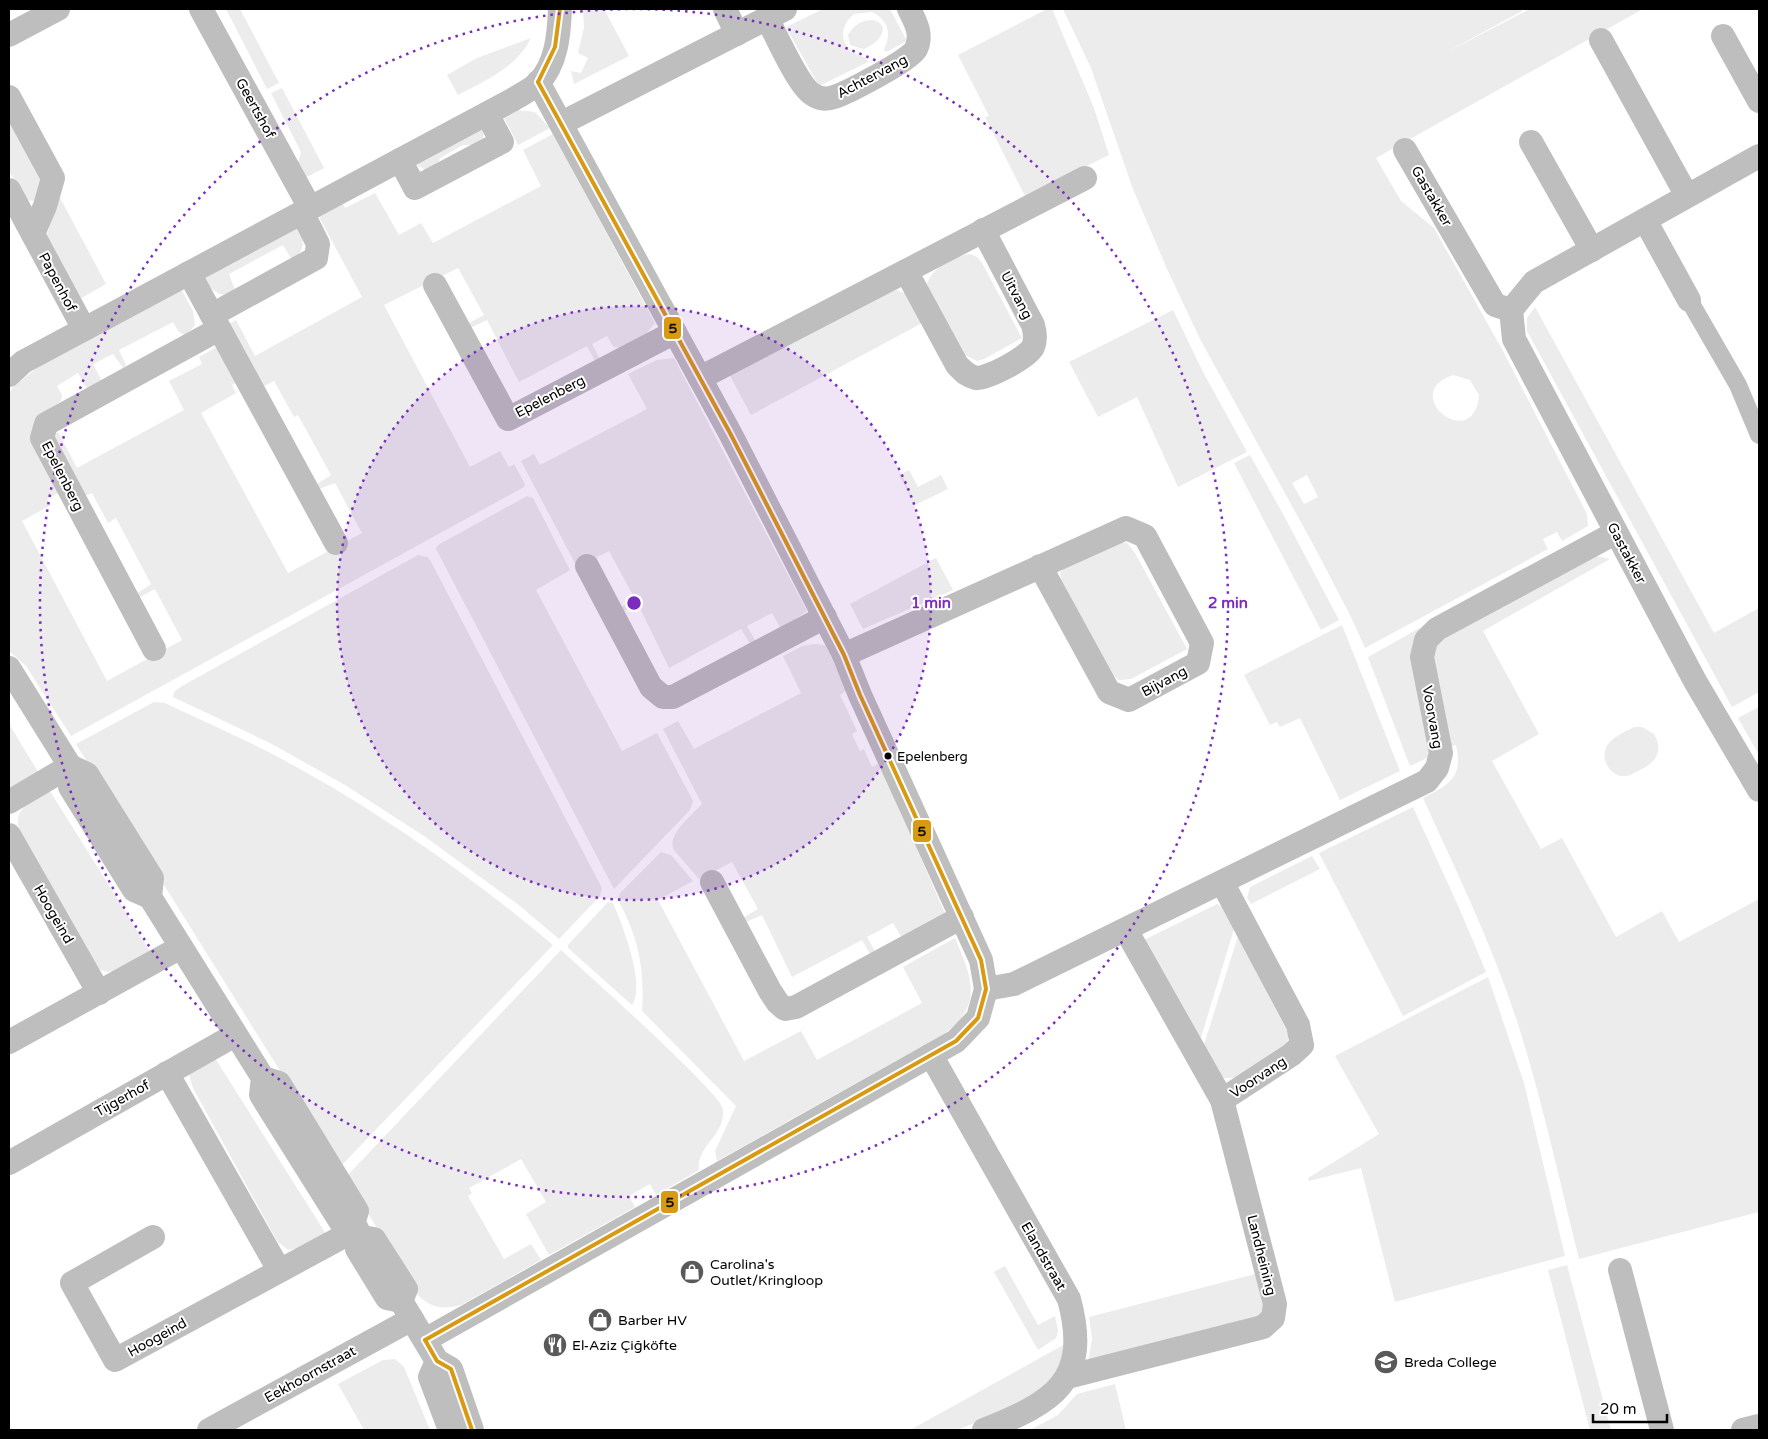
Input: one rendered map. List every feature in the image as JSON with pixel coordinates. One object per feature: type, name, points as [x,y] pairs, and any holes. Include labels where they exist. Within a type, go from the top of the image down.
[{"type":"street","points":[[9,35],[58,9]]},
{"type":"street","name":"Geertshof","points":[[201,9],[306,210]]},
{"type":"street","points":[[9,375],[23,362],[487,114],[538,82],[552,61],[558,36],[560,9]]},
{"type":"street","points":[[725,9],[737,34]]},
{"type":"street","name":"Achtervang","points":[[562,123],[776,13],[803,84],[811,94],[823,99],[835,97],[908,58],[916,50],[919,39],[918,32],[909,9]]},
{"type":"street","points":[[1723,36],[1759,101]]},
{"type":"street","points":[[1601,40],[1687,196]]},
{"type":"street","points":[[424,1340],[956,1041],[978,1018],[986,989],[981,960],[860,696],[844,655],[700,378],[538,82]]},
{"type":"street","points":[[9,97],[53,178],[46,206],[33,234]]},
{"type":"street","points":[[400,160],[415,188],[494,147],[502,142],[487,114]]},
{"type":"street","points":[[1531,142],[1592,250]]},
{"type":"street","name":"Gastakker","points":[[1406,150],[1495,305],[1511,310],[1514,339],[1695,681],[1759,790]]},
{"type":"street","points":[[1511,310],[1534,282],[1759,156]]},
{"type":"street","points":[[700,378],[1085,178]]},
{"type":"street","name":"Papenhof","points":[[9,190],[84,329]]},
{"type":"street","name":"Epelenberg","points":[[154,649],[42,438],[46,424],[216,322],[316,258],[318,244],[306,210]]},
{"type":"street","points":[[1644,220],[1738,385],[1759,435]]},
{"type":"street","name":"Uitvang","points":[[906,271],[957,365],[966,375],[978,378],[990,375],[1025,356],[1033,347],[1035,336],[1033,325],[983,230]]},
{"type":"street","points":[[189,273],[336,544]]},
{"type":"street","name":"Epelenberg","points":[[436,285],[508,419],[675,332]]},
{"type":"street","name":"Bijvang","points":[[844,655],[1040,566],[1126,528],[1145,536],[1202,643],[1198,663],[1129,700],[1109,692],[1040,566]]},
{"type":"street","name":"Voorvang","points":[[986,989],[1014,984],[1427,781],[1437,768],[1441,753],[1422,657],[1426,640],[1437,629],[1616,533]]},
{"type":"street","points":[[587,566],[651,687],[663,697],[673,697],[825,618]]},
{"type":"street","points":[[9,668],[70,766],[87,774],[152,878],[150,897],[235,1035],[263,1078],[279,1083],[357,1211],[357,1230],[374,1239],[406,1289],[406,1310],[437,1361],[451,1369],[472,1430]]},
{"type":"street","points":[[9,802],[70,766]]},
{"type":"street","name":"Hoogeind","points":[[9,835],[99,993]]},
{"type":"street","points":[[712,882],[770,991],[778,1003],[785,1008],[796,1007],[962,917]]},
{"type":"street","name":"Voorvang","points":[[1126,930],[1222,1100],[1291,1055],[1302,1045],[1298,1025],[1222,882]]},
{"type":"street","points":[[9,1042],[181,947]]},
{"type":"street","name":"Tijgerhof","points":[[9,1163],[235,1035]]},
{"type":"street","name":"Elandstraat","points":[[930,1056],[1069,1299],[1076,1327],[1076,1353],[1067,1378],[1048,1398],[1021,1415],[984,1430]]},
{"type":"street","points":[[167,1073],[279,1270]]},
{"type":"street","name":"Landheining","points":[[1067,1378],[1264,1327],[1273,1318],[1275,1304],[1222,1100]]},
{"type":"street","name":"Hoogeind","points":[[153,1238],[72,1282],[115,1360],[279,1270],[357,1230]]},
{"type":"street","points":[[1620,1270],[1662,1430]]},
{"type":"street","name":"Eekhoornstraat","points":[[209,1430],[406,1310]]},
{"type":"street","points":[[437,1361],[430,1377],[450,1430]]},
{"type":"street","points":[[1743,1430],[1759,1426]]},
{"type":"shaded area","points":[[226,9],[240,9],[279,83],[267,89]]},
{"type":"shaded area","points":[[583,9],[604,9],[629,56],[574,84],[571,71],[581,73],[588,58],[578,53],[584,27]]},
{"type":"shaded area","points":[[823,9],[890,9],[907,41],[886,52],[884,49],[888,32],[882,19],[872,12],[854,14],[844,27],[843,37],[851,52],[866,58],[868,62],[819,86],[786,27]]},
{"type":"shaded area","points":[[1047,9],[1052,9],[1094,108],[1109,155],[1025,196],[985,117],[989,116],[958,55]]},
{"type":"shaded area","points":[[1063,9],[1521,9],[1522,11],[1445,53],[1530,9],[1643,9],[1376,158],[1401,201],[1434,228],[1503,351],[1587,514],[1588,526],[1562,541],[1557,532],[1543,539],[1548,549],[1365,648],[1314,546],[1200,339],[1167,269],[1133,189],[1091,68]],"holes":[[[1453,375],[1470,380],[1479,395],[1474,412],[1465,420],[1454,420],[1443,415],[1435,405],[1433,395],[1438,384]],[[1307,475],[1318,497],[1304,504],[1292,483]]]},
{"type":"shaded area","points":[[874,20],[880,23],[882,27],[877,40],[863,49],[850,45],[848,35],[853,28],[862,22]]},
{"type":"shaded area","points":[[531,38],[525,48],[509,65],[458,95],[447,75],[477,58]]},
{"type":"shaded area","points":[[282,88],[324,168],[305,178],[297,166],[301,152],[271,93]]},
{"type":"shaded area","points":[[517,110],[535,112],[550,128],[518,145],[503,116]]},
{"type":"shaded area","points":[[9,120],[42,180],[39,197],[33,201],[26,200],[9,171]]},
{"type":"shaded area","points":[[481,128],[484,134],[482,142],[474,145],[463,145],[440,158],[436,168],[426,171],[415,163]]},
{"type":"shaded area","points":[[553,134],[655,323],[645,335],[621,349],[613,346],[607,336],[592,344],[600,359],[595,361],[587,346],[519,382],[487,320],[470,328],[469,323],[484,315],[458,268],[384,305],[470,467],[500,451],[509,467],[514,464],[525,484],[524,487],[71,736],[26,666],[9,651],[9,393],[12,388],[43,363],[181,289],[193,311],[195,325],[186,336],[179,332],[173,322],[119,350],[126,365],[124,369],[113,354],[93,364],[102,381],[87,389],[78,373],[57,386],[62,395],[61,401],[43,415],[60,492],[47,499],[51,505],[22,521],[107,681],[182,640],[155,589],[140,597],[136,594],[151,584],[116,518],[108,523],[92,493],[83,497],[52,435],[58,432],[77,468],[184,410],[169,381],[202,364],[199,357],[215,348],[220,351],[238,382],[232,385],[236,393],[201,413],[288,573],[362,533],[335,483],[319,489],[317,484],[331,475],[298,415],[294,417],[274,381],[262,387],[229,324],[236,320],[255,356],[362,297],[318,215],[342,202],[345,208],[375,193],[399,235],[421,223],[433,243],[541,186],[523,150]]},
{"type":"shaded area","points":[[59,196],[106,284],[78,300],[46,237]]},
{"type":"shaded area","points":[[297,226],[302,236],[303,245],[300,253],[292,260],[283,245],[229,274],[235,290],[224,295],[211,289],[207,284],[203,277]]},
{"type":"shaded area","points":[[970,254],[977,257],[982,263],[1022,338],[977,361],[963,354],[929,291],[927,283],[934,272],[944,264],[957,257]]},
{"type":"shaded area","points":[[897,290],[906,294],[924,322],[751,415],[729,374],[889,292]]},
{"type":"shaded area","points":[[1535,307],[1714,633],[1759,608],[1759,692],[1732,707],[1527,331],[1527,318]]},
{"type":"shaded area","points":[[1173,310],[1203,372],[1247,452],[1178,487],[1137,397],[1098,417],[1069,362]]},
{"type":"shaded area","points":[[674,358],[807,611],[781,629],[772,613],[747,626],[756,642],[751,645],[741,629],[669,668],[638,604],[623,611],[621,607],[635,599],[609,551],[577,567],[521,461],[534,454],[540,465],[647,409],[628,374],[657,360]]},
{"type":"shaded area","points":[[1250,455],[1339,620],[1321,630],[1234,463]]},
{"type":"shaded area","points":[[909,470],[918,487],[941,475],[948,489],[915,505],[899,475]]},
{"type":"shaded area","points":[[527,496],[533,498],[570,570],[536,590],[622,751],[657,733],[693,801],[690,810],[614,889],[436,549],[438,545]]},
{"type":"shaded area","points":[[1112,542],[1127,543],[1135,553],[1187,649],[1131,679],[1119,680],[1108,671],[1062,585],[1060,573],[1068,563]]},
{"type":"shaded area","points":[[418,555],[427,557],[430,560],[602,888],[600,896],[559,939],[520,906],[424,836],[345,785],[270,743],[173,697],[174,692],[182,686]]},
{"type":"shaded area","points":[[1597,556],[1610,559],[1483,631],[1539,734],[1492,761],[1541,849],[1562,838],[1616,937],[1662,911],[1679,942],[1759,899],[1759,1212],[1579,1259],[1542,1109],[1517,1021],[1485,936],[1423,798],[1447,784],[1456,773],[1458,765],[1456,745],[1449,747],[1431,659],[1433,647],[1441,639]]},
{"type":"shaded area","points":[[936,558],[953,590],[863,629],[850,604]]},
{"type":"shaded area","points":[[1427,624],[1431,756],[1410,766],[1368,657]]},
{"type":"shaded area","points":[[1342,625],[1400,771],[1340,800],[1300,718],[1280,727],[1277,722],[1270,725],[1244,675]]},
{"type":"shaded area","points":[[825,645],[847,690],[840,695],[857,731],[852,734],[860,751],[864,749],[872,767],[880,763],[946,916],[902,938],[893,923],[867,937],[875,951],[870,954],[862,940],[792,977],[762,915],[746,922],[744,917],[758,909],[732,862],[699,879],[674,850],[672,844],[677,832],[702,804],[663,729],[678,721],[694,749],[801,693],[783,656],[802,646]]},
{"type":"shaded area","points":[[154,702],[165,703],[260,748],[325,783],[393,825],[460,872],[553,945],[340,1167],[76,744]]},
{"type":"shaded area","points":[[1759,707],[1759,755],[1738,718]]},
{"type":"shaded area","points":[[9,724],[40,775],[9,792]]},
{"type":"shaded area","points":[[1634,727],[1642,727],[1654,734],[1657,740],[1658,751],[1654,760],[1646,767],[1622,776],[1616,774],[1608,767],[1605,751],[1613,739]]},
{"type":"shaded area","points":[[50,791],[151,953],[130,966],[108,972],[94,965],[19,829],[19,815],[26,805]]},
{"type":"shaded area","points":[[1413,807],[1486,972],[1403,1016],[1319,853]]},
{"type":"shaded area","points":[[661,852],[671,855],[693,881],[658,900],[744,1061],[801,1031],[817,1060],[922,1003],[903,967],[955,938],[970,978],[970,1001],[965,1012],[957,1023],[944,1034],[717,1161],[715,1151],[736,1106],[642,1011],[643,996],[639,953],[631,927],[618,900],[620,893]]},
{"type":"shaded area","points":[[1312,856],[1320,869],[1251,904],[1247,898],[1250,887]]},
{"type":"shaded area","points":[[608,902],[613,903],[622,925],[635,969],[636,996],[632,1005],[568,948],[568,945]]},
{"type":"shaded area","points":[[1217,904],[1222,907],[1234,929],[1199,1044],[1142,941]]},
{"type":"shaded area","points":[[1238,936],[1289,1035],[1286,1046],[1237,1078],[1223,1078],[1202,1051]]},
{"type":"shaded area","points":[[561,950],[677,1057],[717,1099],[723,1109],[723,1118],[716,1133],[702,1154],[699,1170],[656,1195],[650,1184],[629,1196],[635,1207],[549,1255],[526,1214],[546,1202],[521,1159],[469,1188],[472,1193],[468,1196],[504,1259],[531,1244],[541,1260],[461,1305],[437,1307],[417,1294],[346,1177]]},
{"type":"shaded area","points":[[1488,977],[1524,1083],[1565,1256],[1395,1302],[1361,1168],[1309,1181],[1308,1178],[1379,1134],[1335,1056]]},
{"type":"shaded area","points":[[213,1055],[326,1234],[301,1248],[288,1250],[277,1241],[193,1088],[189,1075],[197,1064]]},
{"type":"shaded area","points":[[1567,1265],[1611,1430],[1590,1430],[1548,1270]]},
{"type":"shaded area","points":[[1005,1266],[1038,1325],[1055,1316],[1058,1331],[1056,1338],[1038,1350],[994,1272]]},
{"type":"shaded area","points":[[1259,1273],[1266,1303],[1260,1316],[1088,1364],[1092,1338],[1089,1317]]},
{"type":"shaded area","points":[[1067,1343],[1061,1364],[1049,1383],[1022,1404],[957,1430],[910,1430]]},
{"type":"shaded area","points":[[395,1359],[404,1367],[430,1430],[364,1430],[338,1384],[383,1360]]},
{"type":"shaded area","points":[[1115,1384],[1126,1430],[1030,1430],[1058,1415],[1077,1394]]},
{"type":"transit line","name":"5","points":[[538,82],[555,47],[560,9]]},
{"type":"transit line","name":"5","points":[[425,1340],[956,1041],[978,1018],[986,989],[981,960],[860,695],[844,655],[730,433],[538,82]]},
{"type":"transit line","name":"5","points":[[425,1340],[437,1361],[451,1369],[472,1430]]},
{"type":"place","name":"Epelenberg","points":[[888,756]]},
{"type":"place","name":"Carolina's Outlet/Kringloop","points":[[692,1272]]},
{"type":"place","name":"Barber HV","points":[[600,1320]]},
{"type":"place","name":"El-Aziz Çiğköfte","points":[[555,1345]]},
{"type":"place","name":"Breda College","points":[[1386,1362]]}]
